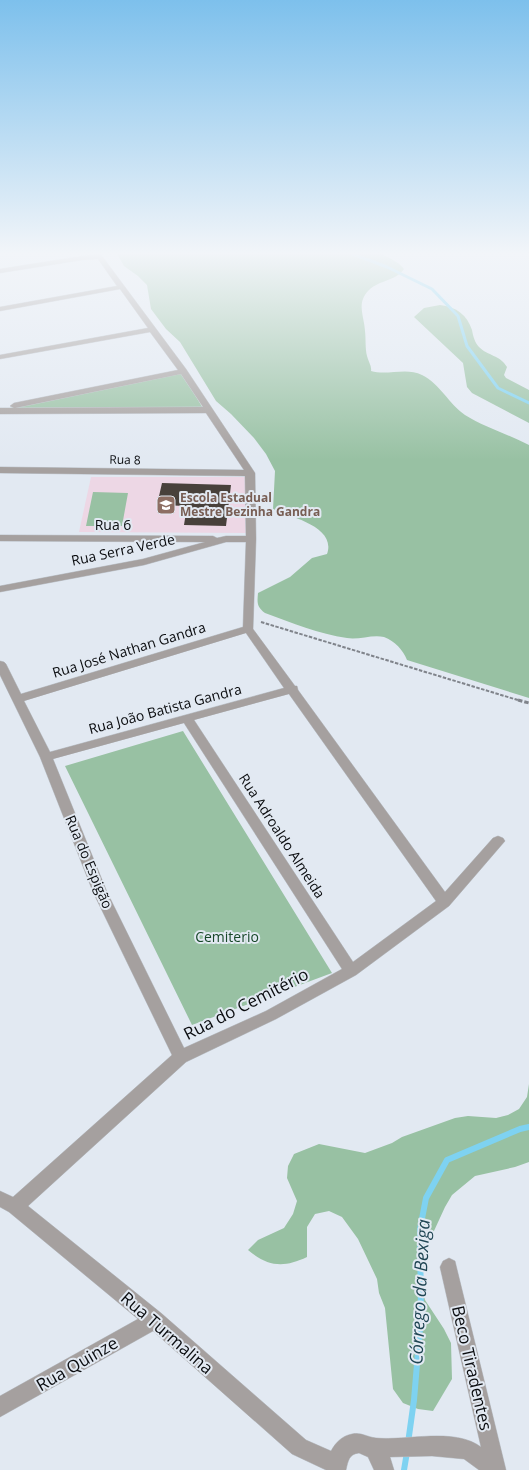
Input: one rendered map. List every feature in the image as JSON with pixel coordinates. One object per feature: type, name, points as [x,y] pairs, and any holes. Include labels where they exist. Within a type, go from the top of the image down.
[{"type":"street","points":[[147,323],[183,371],[250,473],[251,539],[249,624],[293,689],[444,902]]},
{"type":"street","points":[[0,357],[152,329]]},
{"type":"street","points":[[0,410],[183,371]]},
{"type":"street","points":[[0,410],[208,410]]},
{"type":"street","name":"Rua 8","points":[[0,470],[250,473]]},
{"type":"street","name":"Rua 6","points":[[0,538],[226,539]]},
{"type":"street","name":"Rua Serra Verde","points":[[0,589],[144,562],[226,539],[251,539]]},
{"type":"street","name":"Rua José Nathan Gandra","points":[[18,699],[249,624]]},
{"type":"street","name":"Rua do Espigão","points":[[0,664],[46,757],[100,892],[181,1058]]},
{"type":"street","name":"Rua João Batista Gandra","points":[[46,757],[293,689]]},
{"type":"street","name":"Rua Adroaldo Almeida","points":[[187,718],[351,971]]},
{"type":"street","name":"Rua do Cemitério","points":[[8,1202],[181,1058],[271,1015],[351,971],[444,902],[498,842]]},
{"type":"street","name":"Rua Turmalina","points":[[8,1202],[154,1320],[299,1447],[336,1466]]},
{"type":"street","name":"Beco Tiradentes","points":[[449,1267],[496,1470]]},
{"type":"street","name":"Rua Quinze","points":[[0,1407],[154,1320]]},
{"type":"street","points":[[336,1466],[339,1454],[351,1444],[366,1444],[373,1448],[382,1462],[384,1470]]},
{"type":"street","points":[[373,1448],[432,1446],[467,1449],[496,1470]]},
{"type":"path","points":[[249,624],[529,703]]},
{"type":"shaded area","name":"Escola Estadual Mestre Bezinha Gandra","points":[[91,477],[247,477],[246,533],[79,532]]},
{"type":"green space","points":[[161,323],[364,323],[366,350],[371,371],[383,373],[410,372],[422,375],[434,384],[465,415],[529,445],[529,698],[407,660],[398,646],[384,637],[375,636],[352,638],[337,636],[295,624],[265,613],[260,609],[258,593],[290,577],[312,558],[327,554],[328,544],[325,536],[310,524],[273,509],[275,471],[266,454],[254,438],[216,401],[180,342]]},
{"type":"green space","points":[[420,323],[469,323],[474,339],[482,350],[501,360],[507,367],[504,375],[506,378],[529,390],[529,423],[472,393],[467,387],[463,363]]},
{"type":"green space","points":[[182,373],[204,410],[6,409],[58,396]]},
{"type":"green space","points":[[93,492],[128,493],[122,526],[86,526]]},
{"type":"green space","name":"Cemiterio","points":[[183,731],[332,973],[192,1025],[65,766]]},
{"type":"green space","points":[[529,1084],[529,1162],[515,1167],[475,1176],[452,1195],[428,1244],[421,1285],[425,1300],[444,1329],[451,1343],[452,1379],[433,1411],[418,1409],[403,1403],[393,1389],[385,1308],[379,1293],[377,1279],[358,1239],[342,1217],[329,1211],[315,1214],[307,1227],[307,1257],[299,1261],[283,1264],[269,1263],[255,1256],[248,1250],[258,1240],[284,1228],[293,1214],[297,1201],[287,1178],[288,1166],[294,1154],[319,1144],[365,1153],[392,1143],[402,1137],[455,1118],[468,1116],[496,1118],[508,1115],[519,1109],[527,1097]]},
{"type":"building","points":[[162,483],[231,485],[226,526],[184,525],[187,506],[157,505]]},
{"type":"waterway","points":[[460,323],[467,346],[498,388],[529,403]]},
{"type":"waterway","name":"Córrego da Bexiga","points":[[408,1443],[414,1400],[421,1316],[420,1229],[426,1198],[447,1160],[520,1129],[529,1127]]},
{"type":"waterway","name":"Córrego da Bexiga","points":[[404,1470],[407,1452]]},
{"type":"place","name":"Escola Estadual Mestre Bezinha Gandra","points":[[166,505]]}]
